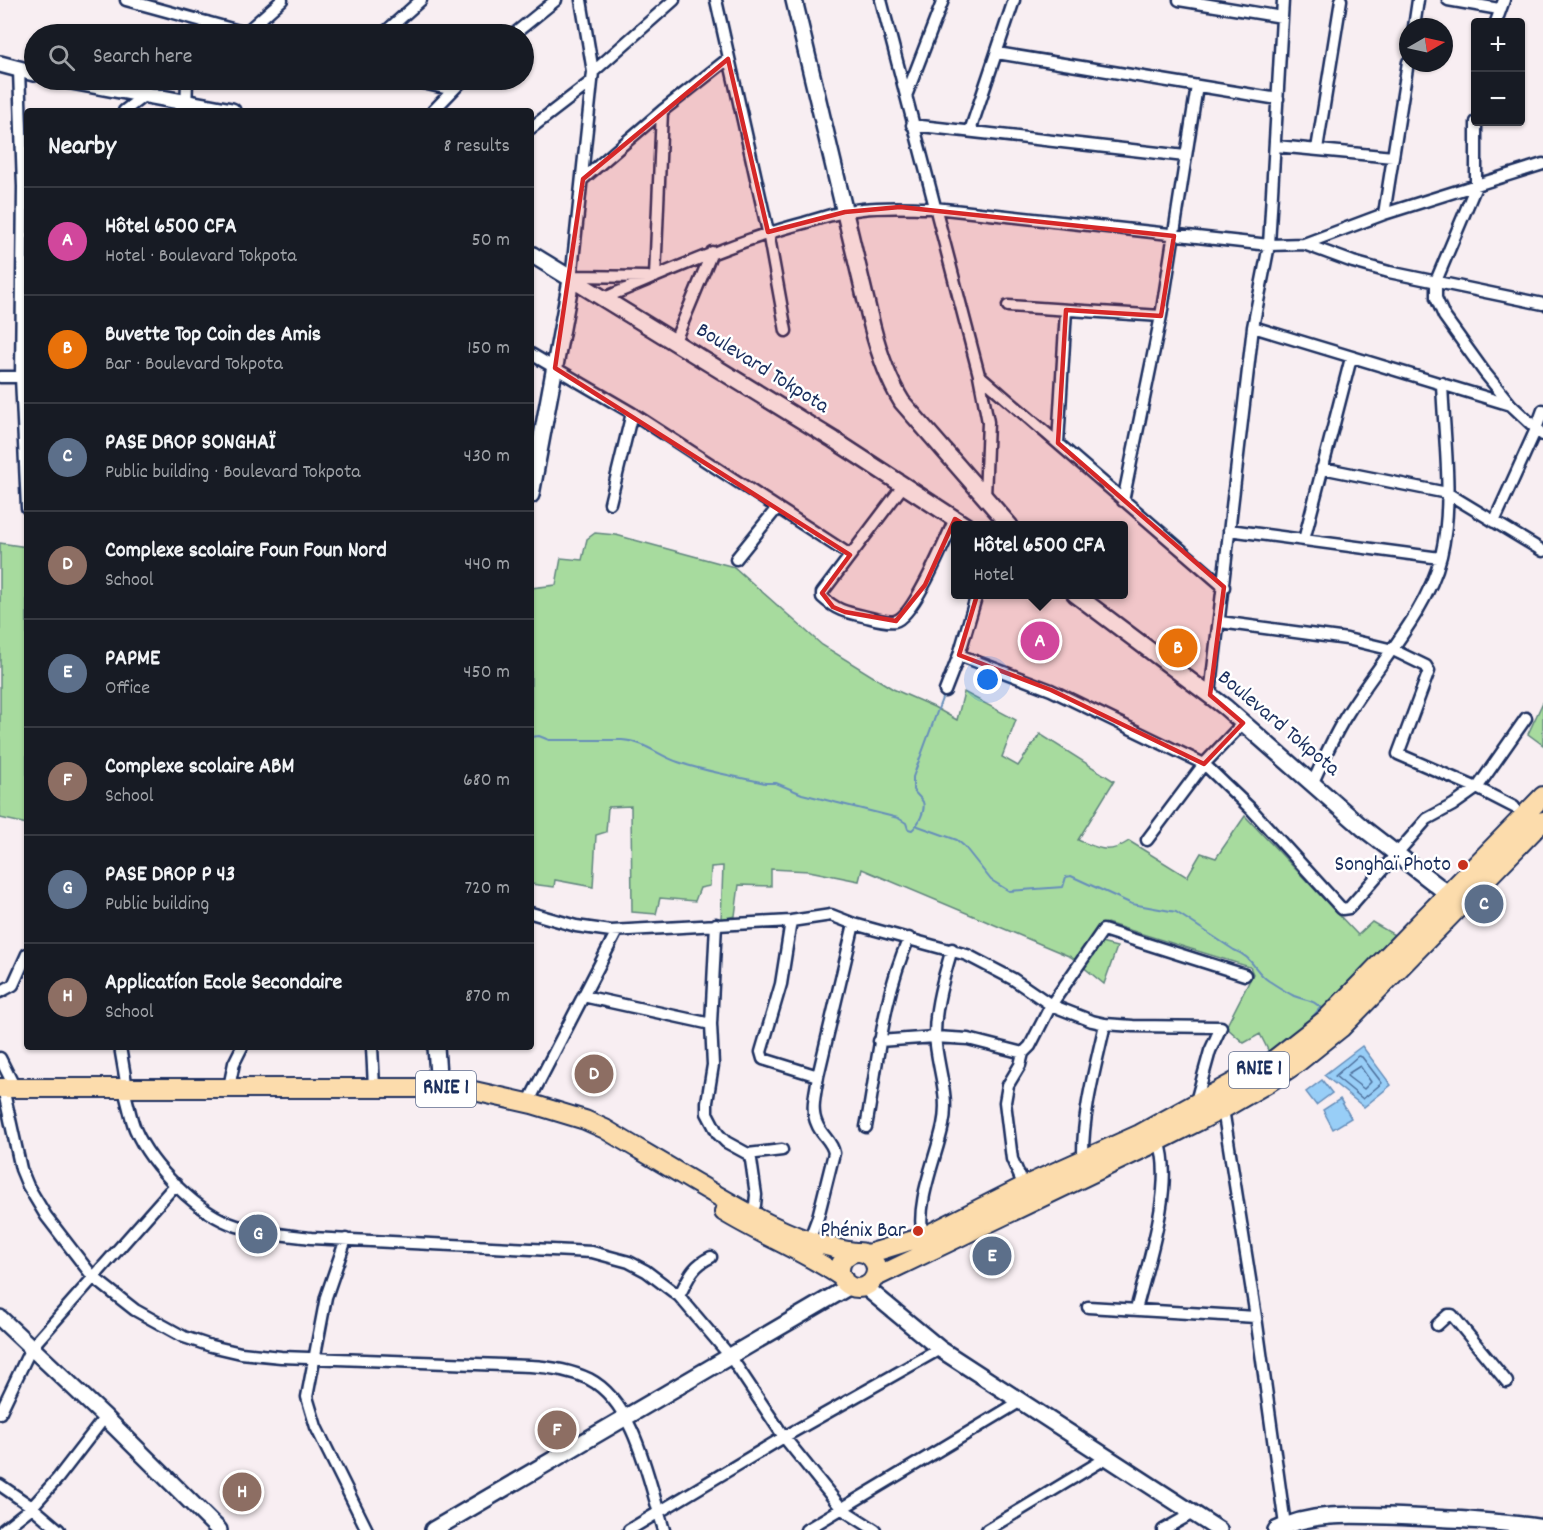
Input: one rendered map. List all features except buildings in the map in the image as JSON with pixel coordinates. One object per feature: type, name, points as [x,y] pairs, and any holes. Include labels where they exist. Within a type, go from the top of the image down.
[{"type":"highway","name":"RNIE 1","points":[[127,1093],[229,1087],[439,1088],[474,1091],[528,1103],[585,1120],[605,1129],[750,1214],[831,1249],[862,1253],[923,1237],[1024,1186],[1140,1134],[1270,1062],[1318,1026],[1543,796]]},
{"type":"highway","name":"RNIE 1","points":[[5,1093],[428,1098],[471,1101],[530,1112],[587,1132],[745,1226],[858,1282],[1159,1142],[1223,1109],[1287,1071],[1341,1028],[1543,821]]},
{"type":"highway","points":[[862,1253],[875,1262],[876,1273],[858,1282],[841,1273],[842,1262],[845,1257],[862,1253]]},
{"type":"street","points":[[126,0],[150,3],[214,24]]},
{"type":"street","points":[[258,24],[282,0]]},
{"type":"street","points":[[394,24],[421,0]]},
{"type":"street","points":[[526,24],[556,0]]},
{"type":"street","points":[[534,464],[536,441],[555,368],[571,278],[583,179],[592,77],[581,0]]},
{"type":"street","points":[[534,125],[592,77],[674,0]]},
{"type":"street","points":[[716,0],[768,232],[786,331]]},
{"type":"street","points":[[794,0],[877,346],[892,386],[902,402],[1006,521]]},
{"type":"street","points":[[881,0],[979,375],[988,422],[985,497]]},
{"type":"street","points":[[906,96],[943,0]]},
{"type":"street","points":[[970,131],[1014,0]]},
{"type":"street","points":[[1210,695],[1253,327],[1269,245],[1283,0]]},
{"type":"street","points":[[1317,149],[1341,0]]},
{"type":"street","points":[[1415,18],[1418,0]]},
{"type":"street","points":[[1448,0],[1502,4]]},
{"type":"street","points":[[1186,1],[1282,17]]},
{"type":"street","points":[[997,53],[1278,99]]},
{"type":"street","points":[[583,179],[728,58]]},
{"type":"street","points":[[0,64],[24,71]]},
{"type":"street","points":[[19,70],[24,167]]},
{"type":"street","points":[[1384,214],[1406,72]]},
{"type":"street","points":[[1123,501],[1161,316],[1197,86]]},
{"type":"street","points":[[119,90],[186,107],[187,90]]},
{"type":"street","points":[[436,108],[453,90]]},
{"type":"street","points":[[128,108],[145,95]]},
{"type":"street","points":[[655,277],[662,111]]},
{"type":"street","points":[[912,125],[1185,156]]},
{"type":"street","points":[[1476,126],[1476,186],[1436,281],[1436,298],[1444,316],[1511,405],[1540,432]]},
{"type":"street","points":[[1276,146],[1393,157]]},
{"type":"street","points":[[604,298],[712,252],[768,232],[845,212],[872,208],[935,208],[1174,236],[1269,245],[1304,244],[1384,214],[1543,164]]},
{"type":"street","points":[[1304,244],[1380,270],[1543,304]]},
{"type":"street","points":[[675,342],[712,252]]},
{"type":"street","name":"Boulevard Tokpota","points":[[534,256],[834,440],[959,521]]},
{"type":"street","points":[[571,278],[655,277]]},
{"type":"street","points":[[24,304],[21,377],[24,397]]},
{"type":"street","points":[[1008,306],[1161,316]]},
{"type":"street","points":[[1058,443],[1066,310]]},
{"type":"street","points":[[1253,327],[1511,405]]},
{"type":"street","points":[[534,356],[632,413],[850,555]]},
{"type":"street","points":[[1304,540],[1351,358]]},
{"type":"street","points":[[979,375],[1224,587]]},
{"type":"street","points":[[0,377],[21,377]]},
{"type":"street","points":[[1313,782],[1347,713],[1393,650],[1424,597],[1440,558],[1447,516],[1442,383]]},
{"type":"street","points":[[1494,522],[1540,432],[1543,410]]},
{"type":"street","points":[[610,503],[632,413]]},
{"type":"street","points":[[1322,468],[1447,493],[1543,551]]},
{"type":"street","points":[[903,486],[822,593],[822,597],[832,607],[845,612],[896,621],[904,616],[925,585],[951,540]]},
{"type":"street","points":[[736,559],[777,508]]},
{"type":"street","points":[[1229,530],[1440,558]]},
{"type":"street","points":[[945,691],[959,655],[976,599]]},
{"type":"street","name":"Boulevard Tokpota","points":[[1082,599],[1210,695],[1397,855],[1447,893]]},
{"type":"street","points":[[1220,622],[1347,639],[1393,650],[1426,666],[1429,671],[1398,754],[1478,788],[1514,807]]},
{"type":"street","points":[[959,655],[1060,694],[1204,764],[1251,810],[1342,909],[1349,908],[1427,819],[1478,788],[1526,718]]},
{"type":"street","points":[[1147,840],[1204,764],[1243,723]]},
{"type":"street","points":[[534,914],[576,926],[617,931],[791,921],[831,915],[854,924],[952,949],[990,966],[1051,1005],[1105,1024],[1221,1028],[1210,1051],[1195,1105]]},
{"type":"street","points":[[791,921],[781,984],[761,1052],[763,1059],[818,1076]]},
{"type":"street","points":[[716,924],[711,1024],[713,1065],[707,1113],[718,1134],[726,1142],[748,1154],[751,1160],[756,1195],[755,1205],[750,1214]]},
{"type":"street","points":[[809,1241],[818,1217],[834,1152],[833,1146],[817,1125],[814,1113],[818,1076],[854,924]]},
{"type":"street","points":[[1024,1186],[1012,1159],[1005,1102],[1008,1084],[1051,1005],[1103,930],[1245,975]]},
{"type":"street","points":[[528,1103],[617,931]]},
{"type":"street","points":[[866,1127],[879,1041],[896,971],[909,938]]},
{"type":"street","points":[[923,1237],[922,1207],[945,1111],[935,1037],[942,986],[952,949]]},
{"type":"street","points":[[0,993],[13,984],[24,960]]},
{"type":"street","points":[[583,996],[711,1024]]},
{"type":"street","points":[[1083,1160],[1089,1095],[1105,1024]]},
{"type":"street","points":[[879,1041],[935,1037],[982,1042],[1023,1053]]},
{"type":"street","points":[[120,1050],[136,1131],[160,1169],[199,1205],[236,1225],[270,1233],[346,1239],[592,1252],[629,1262],[646,1271],[679,1296],[730,1356],[784,1437],[842,1509],[875,1530]]},
{"type":"street","points":[[229,1087],[234,1063],[240,1050]]},
{"type":"street","points":[[372,1050],[374,1087]]},
{"type":"street","points":[[436,1050],[439,1088]]},
{"type":"street","points":[[0,1058],[21,1169],[28,1186],[46,1216],[93,1277],[135,1310],[184,1336],[241,1353],[281,1357],[518,1365],[562,1369],[590,1380],[609,1396],[637,1439],[664,1530]]},
{"type":"street","points":[[1223,1109],[1256,1317],[1280,1528],[1311,1518],[1341,1515],[1470,1520],[1526,1528],[1543,1528]]},
{"type":"street","points":[[1136,1310],[1161,1205],[1164,1167],[1159,1142]]},
{"type":"street","points":[[748,1154],[782,1150]]},
{"type":"street","points":[[0,1413],[31,1348],[176,1184]]},
{"type":"street","points":[[346,1239],[326,1297],[307,1397],[310,1410],[367,1530]]},
{"type":"street","points":[[679,1296],[698,1263],[711,1257]]},
{"type":"street","points":[[433,1530],[858,1282],[940,1349],[1219,1530]]},
{"type":"street","points":[[1088,1307],[1256,1317]]},
{"type":"street","points":[[1437,1325],[1448,1315],[1452,1315],[1507,1382]]},
{"type":"street","points":[[0,1318],[105,1417],[219,1530]]},
{"type":"street","points":[[629,1530],[784,1437],[940,1349]]},
{"type":"street","points":[[806,1530],[1021,1401]]},
{"type":"street","points":[[3,1530],[32,1508],[105,1417]]},
{"type":"street","points":[[987,1530],[1108,1457]]},
{"type":"street","points":[[0,1485],[59,1530]]},
{"type":"street","points":[[1163,1530],[1193,1513]]},
{"type":"highlighted area","points":[[728,59],[768,232],[845,212],[900,207],[1174,236],[1161,316],[1066,310],[1058,443],[1224,587],[1210,695],[1243,723],[1204,764],[1051,690],[959,655],[993,542],[955,519],[925,585],[896,621],[845,612],[833,607],[822,593],[850,555],[555,368],[583,179]]},
{"type":"green space","points":[[595,533],[616,535],[734,567],[822,645],[893,689],[957,720],[964,692],[1016,720],[1002,757],[1018,766],[1040,734],[1114,781],[1078,840],[1104,849],[1115,848],[1129,841],[1187,877],[1201,853],[1216,858],[1245,816],[1358,935],[1372,922],[1403,940],[1270,1054],[1260,1034],[1244,1043],[1226,1027],[1253,974],[1250,967],[1107,923],[1089,940],[1117,947],[1104,984],[1071,957],[862,869],[859,881],[809,871],[771,869],[771,886],[739,885],[735,916],[721,919],[723,866],[711,867],[710,886],[700,888],[695,901],[660,898],[656,914],[632,912],[631,806],[608,807],[606,832],[596,835],[593,887],[555,880],[554,887],[534,884],[534,588],[556,585],[561,558],[582,560],[587,539]]},
{"type":"green space","points":[[0,543],[24,547],[24,823],[0,818]]},
{"type":"green space","points":[[1543,702],[1543,745],[1528,734]]},
{"type":"water","points":[[1362,1046],[1391,1085],[1364,1107],[1324,1075]]},
{"type":"water","points":[[1322,1080],[1332,1093],[1316,1105],[1306,1092]]},
{"type":"water","points":[[1340,1099],[1351,1118],[1333,1129],[1323,1110]]},
{"type":"waterway","points":[[534,737],[549,740],[630,741],[689,765],[765,783],[776,783],[802,794],[898,818],[906,823],[908,829],[912,830],[921,817],[924,805],[913,790],[913,777],[944,693]]},
{"type":"waterway","points":[[918,826],[957,840],[991,880],[1009,891],[1063,887],[1066,877],[1071,876],[1132,904],[1176,912],[1245,956],[1269,981],[1294,996],[1313,1002],[1323,1011]]},
{"type":"waterway","points":[[1310,1020],[1321,1007]]},
{"type":"place","name":"Hôtel 6500 CFA","points":[[1040,641]]},
{"type":"place","name":"Buvette Top Coin des Amis","points":[[1178,648]]},
{"type":"place","name":"Songhaï Photo","points":[[1463,865]]},
{"type":"place","name":"PASE DROP SONGHAÏ","points":[[1484,904]]},
{"type":"place","name":"Complexe scolaire Foun Foun Nord","points":[[594,1074]]},
{"type":"place","name":"Phénix Bar","points":[[918,1231]]},
{"type":"place","name":"PASE DROP P 43","points":[[258,1234]]},
{"type":"place","name":"PAPME","points":[[992,1256]]},
{"type":"place","name":"Complexe scolaire ABM","points":[[557,1430]]},
{"type":"place","name":"Applicatíon Ecole Secondaire","points":[[242,1492]]}]
